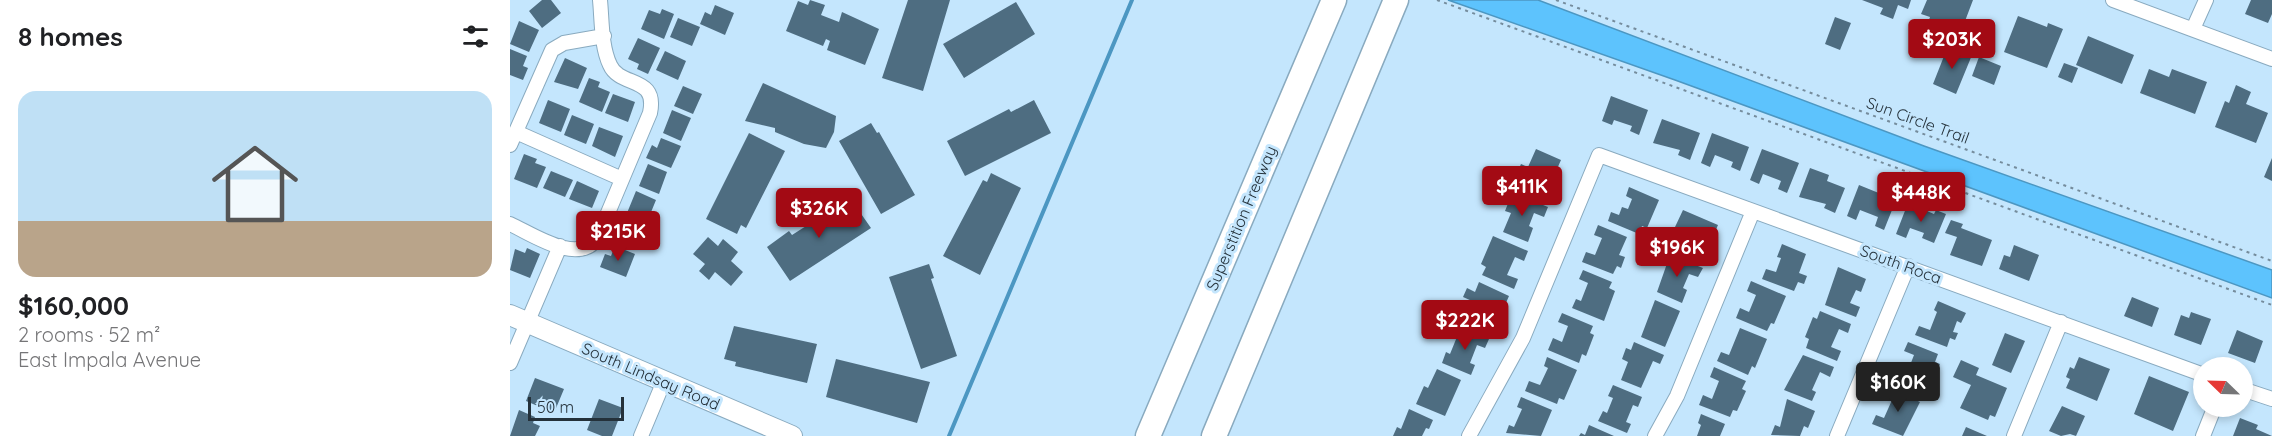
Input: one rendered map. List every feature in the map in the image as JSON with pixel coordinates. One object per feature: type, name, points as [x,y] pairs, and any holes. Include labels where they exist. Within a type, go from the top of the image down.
[{"type":"highway","points":[[1214,436],[1396,0]]},
{"type":"highway","name":"Superstition Freeway","points":[[1148,436],[1332,5]]},
{"type":"main road","name":"South Lindsay Road","points":[[519,319],[792,436]]},
{"type":"street","points":[[510,224],[560,246],[580,251],[594,243],[650,113],[651,101],[644,87],[619,75],[611,67],[604,36],[600,0]]},
{"type":"street","points":[[2113,0],[2272,59]]},
{"type":"street","points":[[2193,28],[2206,0]]},
{"type":"street","points":[[604,36],[564,43],[552,50],[513,138],[622,179]]},
{"type":"street","name":"South Roca","points":[[1468,436],[1523,338],[1599,155],[2193,371]]},
{"type":"street","points":[[1655,436],[1677,396],[1753,211]]},
{"type":"street","points":[[510,363],[519,319],[560,246]]},
{"type":"street","points":[[1837,436],[1908,266]]},
{"type":"street","points":[[2014,436],[2061,322]]},
{"type":"street","points":[[641,436],[663,381]]},
{"type":"street","points":[[2253,393],[2272,399]]},
{"type":"street","points":[[2203,436],[2211,417]]},
{"type":"path","points":[[1437,0],[2272,305]]},
{"type":"path","name":"Sun Circle Trail","points":[[1556,0],[2272,261]]},
{"type":"water","points":[[1448,0],[1538,0],[1924,146],[2272,270],[2272,298],[1675,80]]},
{"type":"building","points":[[542,0],[551,0],[561,13],[542,28],[529,11]]},
{"type":"building","points":[[810,0],[825,5],[821,15],[839,22],[842,12],[879,29],[865,65],[827,50],[830,41],[826,39],[823,46],[786,31],[798,1],[808,5]]},
{"type":"building","points":[[908,0],[950,0],[923,91],[882,78]]},
{"type":"building","points":[[1862,0],[1911,0],[1908,9],[1898,5],[1893,19],[1880,14],[1883,8]]},
{"type":"building","points":[[1927,0],[1973,0],[1962,29],[1947,23],[1944,29],[1928,23],[1930,17],[1921,14]]},
{"type":"building","points":[[2251,0],[2272,0],[2272,14],[2268,23],[2245,14]]},
{"type":"building","points":[[1016,2],[1035,34],[964,78],[943,44]]},
{"type":"building","points":[[715,5],[734,13],[725,35],[700,24],[705,12],[711,15]]},
{"type":"building","points":[[662,9],[674,14],[664,39],[641,29],[649,10],[660,14]]},
{"type":"building","points":[[2018,16],[2047,27],[2048,23],[2063,29],[2047,68],[2004,52]]},
{"type":"building","points":[[1835,17],[1851,23],[1840,50],[1825,44]]},
{"type":"building","points":[[678,18],[700,27],[692,46],[670,37]]},
{"type":"building","points":[[519,21],[539,30],[529,52],[510,44]]},
{"type":"building","points":[[2088,36],[2134,55],[2122,84],[2076,65]]},
{"type":"building","points":[[638,38],[660,48],[648,74],[637,69],[639,64],[628,59]]},
{"type":"building","points":[[1948,46],[1972,55],[1956,94],[1933,84]]},
{"type":"building","points":[[510,49],[527,56],[523,66],[528,68],[523,80],[510,75]]},
{"type":"building","points":[[665,51],[686,61],[678,80],[656,70]]},
{"type":"building","points":[[1979,57],[2001,66],[1994,85],[1972,76]]},
{"type":"building","points":[[565,58],[587,68],[578,89],[554,82]]},
{"type":"building","points":[[2064,63],[2078,68],[2072,83],[2058,77]]},
{"type":"building","points":[[2149,69],[2169,77],[2172,69],[2207,82],[2195,114],[2140,93]]},
{"type":"building","points":[[589,78],[600,82],[598,87],[610,92],[602,112],[579,102]]},
{"type":"building","points":[[763,83],[836,116],[834,132],[826,148],[804,144],[775,132],[775,128],[745,121]]},
{"type":"building","points":[[2236,85],[2251,92],[2246,104],[2268,113],[2256,143],[2215,127],[2225,101],[2229,103]]},
{"type":"building","points":[[683,86],[702,94],[693,114],[674,106]]},
{"type":"building","points":[[613,94],[635,102],[628,122],[605,113]]},
{"type":"building","points":[[1611,96],[1648,110],[1639,135],[1630,131],[1632,126],[1614,120],[1612,125],[1602,121]]},
{"type":"building","points":[[548,100],[570,109],[561,132],[539,123]]},
{"type":"building","points":[[1034,100],[1051,133],[965,176],[947,141],[1009,109],[1011,112]]},
{"type":"building","points":[[672,110],[691,118],[681,141],[663,133]]},
{"type":"building","points":[[572,115],[594,124],[586,144],[564,135]]},
{"type":"building","points":[[1662,119],[1700,133],[1690,160],[1678,155],[1680,150],[1653,143]]},
{"type":"building","points":[[871,123],[877,133],[879,132],[915,195],[881,214],[839,141]]},
{"type":"building","points":[[599,127],[623,136],[615,157],[592,146]]},
{"type":"building","points":[[749,133],[785,151],[746,228],[741,225],[737,234],[706,219]]},
{"type":"building","points":[[1712,133],[1749,147],[1740,171],[1731,167],[1733,162],[1715,155],[1710,167],[1701,163]]},
{"type":"building","points":[[661,138],[681,146],[671,168],[646,158],[652,145],[657,148]]},
{"type":"building","points":[[1536,149],[1561,160],[1557,169],[1550,166],[1542,184],[1547,186],[1543,196],[1513,182],[1521,164],[1528,167]]},
{"type":"building","points":[[1762,149],[1799,163],[1787,193],[1778,189],[1781,181],[1763,174],[1759,184],[1750,180]]},
{"type":"building","points":[[524,154],[537,159],[535,163],[546,167],[537,188],[514,179]]},
{"type":"building","points":[[2272,158],[2272,181],[2264,177]]},
{"type":"building","points":[[648,164],[667,172],[659,194],[639,186]]},
{"type":"building","points":[[1810,168],[1829,175],[1827,181],[1845,188],[1835,213],[1824,208],[1826,204],[1799,197]]},
{"type":"building","points":[[551,171],[573,180],[565,197],[543,188]]},
{"type":"building","points":[[991,173],[1021,188],[980,275],[943,256],[983,180],[987,182]]},
{"type":"building","points":[[577,181],[599,191],[592,208],[569,199]]},
{"type":"building","points":[[1859,185],[1896,200],[1884,230],[1875,226],[1878,217],[1860,210],[1856,220],[1847,216]]},
{"type":"building","points":[[1629,187],[1659,200],[1647,228],[1642,226],[1639,234],[1608,221],[1611,212],[1619,215],[1622,207],[1628,209],[1632,199],[1626,196]]},
{"type":"building","points":[[636,191],[656,200],[647,222],[627,213]]},
{"type":"building","points":[[1516,194],[1548,207],[1544,217],[1534,213],[1529,226],[1533,228],[1528,242],[1503,232],[1511,213],[1505,211],[1509,201],[1512,203]]},
{"type":"building","points":[[850,198],[871,228],[790,281],[767,247],[789,231],[792,235]]},
{"type":"building","points":[[1908,203],[1934,214],[1936,210],[1946,214],[1934,243],[1922,238],[1924,233],[1910,228],[1906,238],[1896,234]]},
{"type":"building","points":[[1683,210],[1718,225],[1714,234],[1705,230],[1693,257],[1669,246],[1681,229],[1675,227]]},
{"type":"building","points":[[626,219],[645,227],[636,249],[617,241]]},
{"type":"building","points":[[1951,220],[1963,224],[1961,228],[1992,240],[1982,266],[1950,255],[1957,237],[1945,233]]},
{"type":"building","points":[[1598,225],[1627,237],[1619,255],[1625,257],[1621,268],[1617,266],[1613,274],[1582,262],[1586,252],[1595,255],[1602,238],[1594,235]]},
{"type":"building","points":[[1493,236],[1528,251],[1524,261],[1515,257],[1507,275],[1518,279],[1514,289],[1482,275],[1486,267],[1481,264]]},
{"type":"building","points":[[708,237],[718,246],[723,239],[738,252],[731,261],[743,272],[731,286],[715,272],[709,280],[699,271],[705,264],[693,254]]},
{"type":"building","points":[[1782,244],[1806,254],[1799,273],[1807,276],[1804,284],[1798,282],[1794,291],[1762,279],[1766,269],[1776,272],[1781,258],[1777,257]]},
{"type":"building","points":[[2014,245],[2039,255],[2029,281],[1999,269],[2004,255],[2010,257]]},
{"type":"building","points":[[615,246],[635,254],[626,277],[600,267],[605,254],[611,256]]},
{"type":"building","points":[[527,248],[540,254],[530,278],[510,270],[515,249],[525,253]]},
{"type":"building","points":[[1670,255],[1703,268],[1698,277],[1689,274],[1683,288],[1687,290],[1682,303],[1657,292]]},
{"type":"building","points":[[929,264],[934,278],[931,279],[957,356],[921,369],[889,277]]},
{"type":"building","points":[[1838,267],[1866,279],[1861,292],[1856,290],[1850,303],[1860,307],[1856,317],[1825,305]]},
{"type":"building","points":[[1583,270],[1612,282],[1609,288],[1615,291],[1604,321],[1572,308],[1576,299],[1581,301],[1588,283],[1579,279]]},
{"type":"building","points":[[1751,281],[1786,296],[1774,324],[1771,323],[1767,331],[1736,318],[1740,308],[1749,312],[1756,295],[1747,291]]},
{"type":"building","points":[[1479,282],[1509,296],[1505,305],[1495,301],[1487,318],[1492,320],[1487,330],[1463,319],[1472,301],[1463,297],[1467,288],[1475,292]]},
{"type":"building","points":[[2132,297],[2159,308],[2152,327],[2124,316]]},
{"type":"building","points":[[1655,300],[1680,311],[1665,347],[1641,337]]},
{"type":"building","points":[[1938,301],[1966,313],[1961,323],[1957,321],[1953,332],[1958,333],[1955,340],[1950,338],[1947,347],[1915,335],[1919,326],[1930,330],[1937,312],[1934,310]]},
{"type":"building","points":[[1820,311],[1851,324],[1848,333],[1839,329],[1831,347],[1841,351],[1837,361],[1806,348],[1809,339],[1805,337],[1813,317],[1817,319]]},
{"type":"building","points":[[2191,312],[2211,319],[2201,345],[2174,335],[2181,315],[2189,318]]},
{"type":"building","points":[[1562,313],[1593,326],[1590,333],[1594,335],[1586,356],[1582,354],[1579,363],[1548,350],[1553,338],[1562,342],[1568,326],[1558,322]]},
{"type":"building","points":[[734,326],[817,344],[807,383],[735,366],[736,362],[724,359]]},
{"type":"building","points":[[1461,327],[1489,339],[1485,348],[1477,345],[1470,363],[1475,365],[1471,375],[1442,363],[1446,352],[1450,354]]},
{"type":"building","points":[[1740,328],[1767,339],[1755,368],[1752,366],[1748,375],[1717,361],[1721,352],[1729,355]]},
{"type":"building","points":[[2237,330],[2263,341],[2255,363],[2253,357],[2239,357],[2228,353]]},
{"type":"building","points":[[2005,333],[2025,341],[2011,373],[1992,365]]},
{"type":"building","points":[[1634,342],[1664,355],[1660,364],[1653,361],[1641,388],[1621,380],[1628,362],[1622,359],[1626,348],[1631,350]]},
{"type":"building","points":[[1908,342],[1938,354],[1935,362],[1940,364],[1936,373],[1931,371],[1923,390],[1899,380],[1903,371],[1907,373],[1914,355],[1904,351]]},
{"type":"building","points":[[1803,355],[1834,367],[1830,377],[1820,372],[1812,390],[1816,392],[1812,401],[1784,390]]},
{"type":"building","points":[[1547,357],[1577,370],[1564,400],[1559,398],[1557,404],[1525,391],[1529,381],[1540,385],[1548,368],[1544,366]]},
{"type":"building","points":[[2079,357],[2110,369],[2097,401],[2066,388],[2070,379],[2066,377],[2070,367],[2074,369]]},
{"type":"building","points":[[836,359],[930,382],[917,423],[826,397]]},
{"type":"building","points":[[1961,360],[1979,368],[1976,375],[2007,388],[1995,417],[1990,415],[1988,420],[1960,408],[1971,385],[1953,377]]},
{"type":"building","points":[[1714,367],[1746,381],[1742,389],[1746,391],[1737,411],[1733,410],[1730,417],[1699,405],[1703,395],[1712,399],[1719,381],[1710,377]]},
{"type":"building","points":[[1437,369],[1461,380],[1445,416],[1416,404],[1424,386],[1428,388]]},
{"type":"building","points":[[2149,376],[2189,392],[2173,431],[2134,414]]},
{"type":"building","points":[[535,378],[564,389],[554,413],[526,401]]},
{"type":"building","points":[[1613,385],[1642,397],[1638,407],[1633,405],[1626,422],[1631,424],[1627,433],[1598,421],[1603,411],[1607,413],[1613,398],[1608,396]]},
{"type":"building","points":[[1890,388],[1920,402],[1903,436],[1872,424],[1876,415],[1884,418],[1892,400],[1886,397]]},
{"type":"building","points":[[1521,397],[1552,410],[1541,436],[1506,433],[1509,425],[1514,427],[1522,409],[1517,407]]},
{"type":"building","points":[[599,399],[623,408],[612,436],[602,436],[587,430]]},
{"type":"building","points":[[1787,399],[1815,411],[1808,428],[1804,426],[1800,436],[1771,435],[1775,425],[1780,427]]},
{"type":"building","points":[[2062,406],[2085,416],[2076,436],[2070,434],[2061,436],[2049,431]]},
{"type":"building","points":[[1409,409],[1433,420],[1429,429],[1426,428],[1422,436],[1393,436],[1397,427],[1401,429]]},
{"type":"building","points":[[519,410],[535,417],[533,423],[540,426],[535,436],[510,436]]},
{"type":"building","points":[[1701,414],[1725,424],[1720,436],[1697,436],[1701,425],[1698,423]]},
{"type":"building","points":[[2240,418],[2258,425],[2256,429],[2272,436],[2233,436]]},
{"type":"building","points":[[1589,425],[1614,436],[1579,436],[1581,433],[1585,435]]},
{"type":"building","points":[[1966,427],[1987,436],[1962,436]]},
{"type":"waterway","points":[[949,436],[1132,0]]}]
